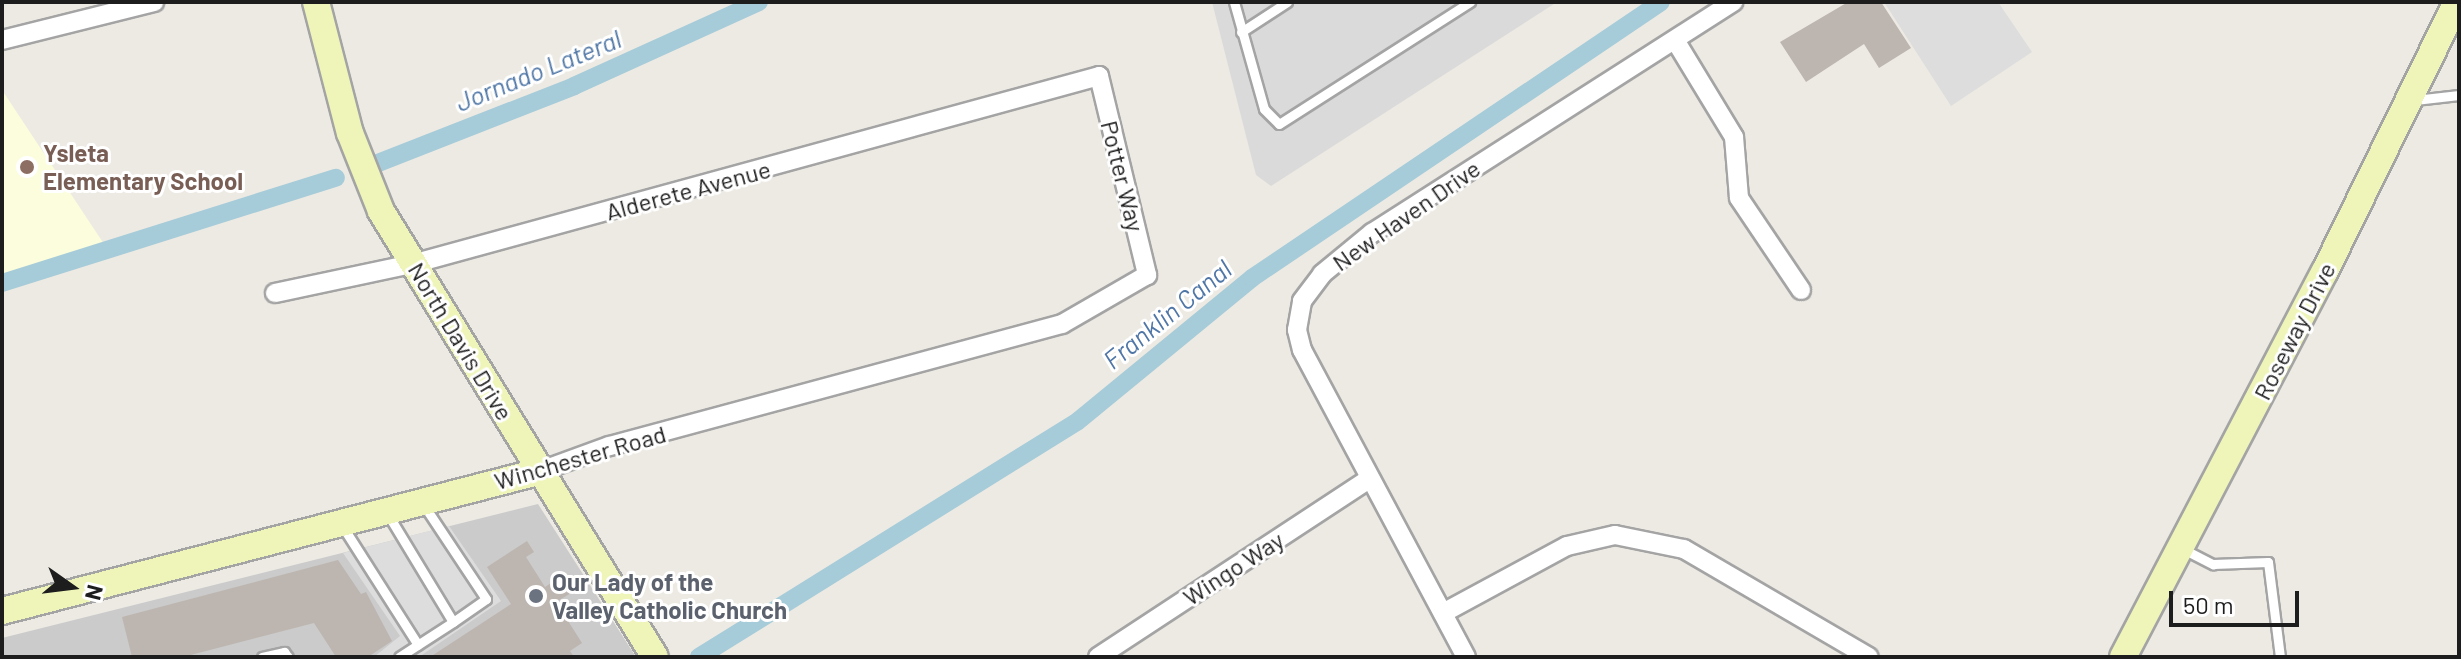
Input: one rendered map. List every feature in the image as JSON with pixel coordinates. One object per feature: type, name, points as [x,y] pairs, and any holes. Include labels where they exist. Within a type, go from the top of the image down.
[{"type":"street","points":[[2,40],[154,2]]},
{"type":"street","name":"North Davis Drive","points":[[316,2],[365,179],[538,472],[655,657]]},
{"type":"street","name":"New Haven Drive","points":[[1466,657],[1302,350],[1298,315],[1308,291],[1372,233],[1733,2]]},
{"type":"street","name":"Roseway Drive","points":[[2123,657],[2183,549],[2457,2]]},
{"type":"street","points":[[1675,40],[1734,137],[1739,198],[1801,290]]},
{"type":"street","name":"Alderete Avenue","points":[[275,293],[416,263],[1099,76]]},
{"type":"street","name":"Potter Way","points":[[1099,76],[1147,275]]},
{"type":"street","name":"Winchester Road","points":[[2,611],[538,472],[609,446],[1062,324],[1147,275]]},
{"type":"street","name":"Wingo Way","points":[[1098,657],[1369,479]]},
{"type":"street","points":[[1443,613],[1567,546],[1615,535],[1684,549],[1869,657]]},
{"type":"lane","points":[[1234,2],[1264,109],[1279,124],[1470,2]]},
{"type":"lane","points":[[1241,32],[1287,2]]},
{"type":"lane","points":[[2408,101],[2459,95]]},
{"type":"lane","points":[[399,657],[486,599],[421,501]]},
{"type":"lane","points":[[385,510],[453,622]]},
{"type":"lane","points":[[340,522],[418,645]]},
{"type":"lane","points":[[2183,549],[2213,564],[2268,562],[2280,657]]},
{"type":"lane","points":[[262,657],[284,652],[288,657]]},
{"type":"shaded area","points":[[1212,2],[1557,2],[1271,186],[1256,175]]},
{"type":"shaded area","points":[[1884,2],[1998,2],[2032,52],[1951,106]]},
{"type":"shaded area","name":"Ysleta Elementary School","points":[[2,90],[104,244],[2,275]]},
{"type":"shaded area","points":[[538,504],[636,657],[2,657],[2,638]]},
{"type":"shaded area","points":[[449,526],[501,601],[419,657],[374,657],[400,636],[343,553]]},
{"type":"building","points":[[1848,2],[1881,2],[1911,48],[1879,68],[1864,44],[1806,82],[1780,42]]},
{"type":"building","name":"Our Lady of the Valley Catholic Church","points":[[527,541],[534,552],[526,557],[545,587],[565,574],[576,590],[556,602],[582,643],[570,651],[574,657],[430,657],[511,604],[487,567]]},
{"type":"building","points":[[338,560],[361,594],[366,592],[392,641],[368,657],[336,657],[314,623],[183,657],[132,657],[122,617]]},
{"type":"waterway","name":"Jornado Lateral","points":[[378,163],[574,86],[759,2]]},
{"type":"waterway","name":"Franklin Canal","points":[[699,657],[1078,421],[1252,278],[1661,2]]},
{"type":"waterway","name":"Jornado Lateral","points":[[2,283],[336,178]]},
{"type":"place","name":"Ysleta Elementary School","points":[[27,167]]},
{"type":"place","name":"Our Lady of the Valley Catholic Church","points":[[536,596]]}]
